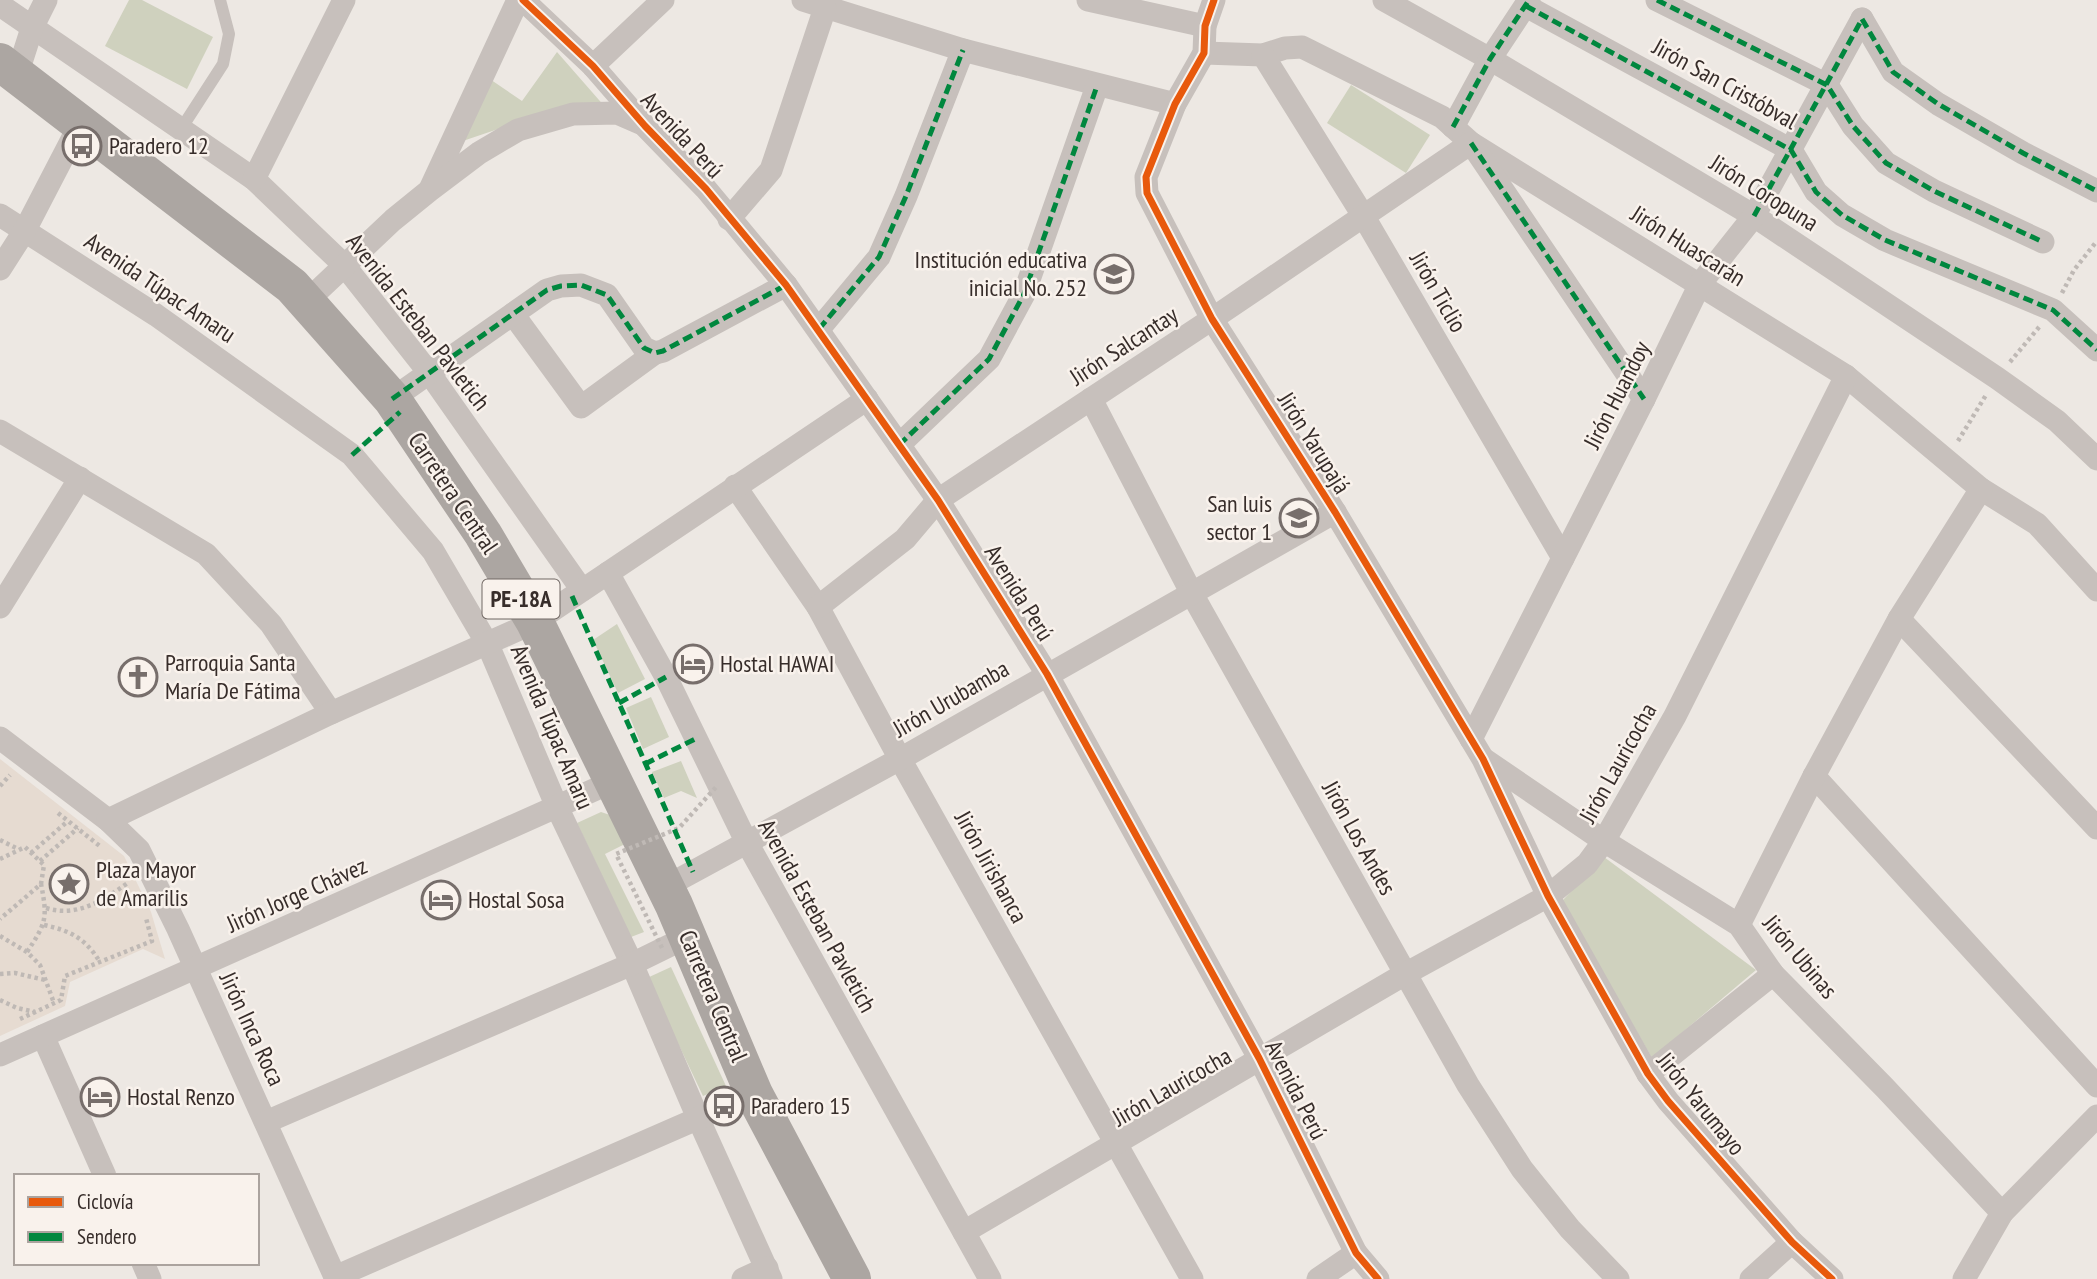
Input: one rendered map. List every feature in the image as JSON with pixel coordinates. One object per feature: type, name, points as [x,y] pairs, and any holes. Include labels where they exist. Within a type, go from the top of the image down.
[{"type":"highway","name":"Carretera Central","points":[[8,69],[292,286],[392,399],[483,534],[535,622],[665,887],[675,943],[852,1279]]},
{"type":"street","points":[[8,69],[46,0]]},
{"type":"street","points":[[254,178],[344,0]]},
{"type":"street","points":[[430,190],[518,0]]},
{"type":"street","name":"Avenida Perú","points":[[523,0],[593,66],[645,126],[706,189],[786,285],[938,500],[1047,674],[1259,1058],[1356,1253],[1378,1279]]},
{"type":"street","points":[[593,66],[663,0]]},
{"type":"street","points":[[1088,0],[1205,26]]},
{"type":"street","name":"Jirón Yarupajá","points":[[1213,0],[1205,26],[1204,52],[1175,104],[1146,177],[1147,193],[1212,319],[1335,512],[1483,759],[1548,896]]},
{"type":"street","name":"Jirón Coropuna","points":[[1384,0],[1490,59],[1754,216],[1997,378],[2057,421],[2097,459]]},
{"type":"street","points":[[1657,0],[1827,85],[1853,126],[1886,163],[1934,191],[2043,242]]},
{"type":"street","points":[[1453,127],[1490,59],[1527,3]]},
{"type":"street","name":"Jirón San Cristóbval","points":[[1527,3],[1791,150],[1816,192],[1842,215],[1885,240],[2053,310],[2097,351]]},
{"type":"street","points":[[729,219],[771,170],[814,4],[963,50],[1175,104]]},
{"type":"street","name":"Avenida Esteban Pavletich","points":[[0,5],[254,178],[344,265],[430,373],[582,590]]},
{"type":"street","name":"Jirón Huandoy","points":[[1471,739],[1700,284],[1754,216],[1862,19],[1893,72],[1938,104],[2023,153],[2097,191]]},
{"type":"street","name":"Jirón Huascarán","points":[[1204,52],[1263,55],[1285,48],[1302,47],[1442,117],[1471,143],[1846,376],[1981,489],[2037,524],[2097,590]]},
{"type":"street","points":[[819,330],[879,257],[963,50]]},
{"type":"street","name":"Jirón Ticlio","points":[[1263,55],[1364,217],[1563,558]]},
{"type":"street","points":[[899,445],[989,359],[1024,294],[1097,86]]},
{"type":"street","points":[[307,301],[393,220],[479,153],[508,135],[573,114],[617,113],[645,126]]},
{"type":"street","points":[[0,269],[25,230],[80,124]]},
{"type":"street","points":[[1471,143],[1644,399]]},
{"type":"street","name":"Jirón Salcantay","points":[[818,607],[905,539],[938,500],[1471,143]]},
{"type":"street","name":"Avenida Túpac Amaru","points":[[0,215],[156,315],[352,455],[433,551],[488,645],[557,807],[632,964],[769,1274]]},
{"type":"street","points":[[392,399],[547,290],[581,285],[607,295],[644,348],[655,353]]},
{"type":"street","points":[[513,314],[581,407],[655,353],[786,285]]},
{"type":"street","name":"Jirón Lauricocha","points":[[964,1231],[1405,974],[1548,896],[1587,864],[1604,841],[1675,716],[1846,376]]},
{"type":"street","points":[[108,820],[331,713],[535,622],[867,399]]},
{"type":"street","name":"Jirón Los Andes","points":[[1091,399],[1192,594],[1468,1085],[1522,1170],[1570,1229],[1619,1279]]},
{"type":"street","points":[[0,431],[206,554],[271,624],[331,713]]},
{"type":"street","points":[[0,607],[80,478]]},
{"type":"street","name":"Jirón Jirishanca","points":[[735,486],[818,607],[1192,1279]]},
{"type":"street","points":[[1739,925],[1814,776],[1899,619],[1981,489]]},
{"type":"street","name":"Jirón Urubamba","points":[[665,887],[900,758],[1335,512]]},
{"type":"street","name":"Avenida Esteban Pavletich","points":[[608,573],[666,677],[746,841],[990,1279]]},
{"type":"street","points":[[1899,619],[2097,828]]},
{"type":"street","name":"Jirón Inca Roca","points":[[0,738],[108,820],[139,850],[178,929],[336,1278]]},
{"type":"street","name":"Jirón Ubinas","points":[[1483,759],[1604,841],[1739,925],[1773,974],[2002,1213]]},
{"type":"street","points":[[1814,776],[2097,1086]]},
{"type":"street","name":"Jirón Jorge Chávez","points":[[0,1055],[614,781]]},
{"type":"street","name":"Jirón Yarumayo","points":[[1548,896],[1648,1074],[1668,1101],[1792,1242],[1832,1279]]},
{"type":"street","points":[[266,1122],[675,943]]},
{"type":"street","points":[[1648,1074],[1773,974]]},
{"type":"street","points":[[43,1036],[104,1174]]},
{"type":"street","points":[[336,1278],[754,1094]]},
{"type":"street","points":[[1964,1279],[2002,1213],[2097,1116]]},
{"type":"street","points":[[1751,1279],[1792,1242]]},
{"type":"street","points":[[1318,1279],[1356,1253]]},
{"type":"street","points":[[743,1279],[769,1274]]},
{"type":"lane","points":[[181,129],[223,64],[229,34],[220,0]]},
{"type":"path","points":[[1947,460],[1997,378],[2053,310],[2074,270],[2097,241]]},
{"type":"path","points":[[0,767],[20,783]]},
{"type":"path","points":[[0,786],[10,775]]},
{"type":"path","points":[[675,943],[616,854],[679,828],[717,786]]},
{"type":"path","points":[[49,806],[108,852]]},
{"type":"path","points":[[31,853],[68,821]]},
{"type":"path","points":[[40,861],[78,828]]},
{"type":"path","points":[[0,840],[19,849]]},
{"type":"path","points":[[0,859],[25,847],[44,865],[41,884],[46,908],[44,925],[27,952]]},
{"type":"path","points":[[124,871],[135,892]]},
{"type":"path","points":[[46,908],[60,912],[99,904],[129,882]]},
{"type":"path","points":[[0,919],[41,884]]},
{"type":"path","points":[[12,1023],[61,1000],[65,976],[152,941],[145,913]]},
{"type":"path","points":[[44,925],[68,930],[93,951],[100,962]]},
{"type":"path","points":[[0,936],[27,952],[40,965],[54,1003]]},
{"type":"path","points":[[0,974],[15,973],[46,979]]},
{"type":"path","points":[[0,1000],[35,1012]]},
{"type":"green space","points":[[129,0],[142,0],[213,37],[187,89],[105,46]]},
{"type":"green space","points":[[557,52],[606,108],[528,119],[451,145],[475,69],[522,101]]},
{"type":"green space","points":[[1351,85],[1430,135],[1406,173],[1327,123]]},
{"type":"green space","points":[[617,624],[645,679],[618,693],[593,640]]},
{"type":"green space","points":[[651,697],[669,737],[643,749],[626,708]]},
{"type":"green space","points":[[681,761],[697,798],[681,791],[664,798],[652,772]]},
{"type":"green space","points":[[601,812],[613,816],[627,843],[605,854],[644,932],[631,937],[577,823]]},
{"type":"green space","points":[[1604,857],[1756,970],[1652,1058],[1562,901]]},
{"type":"green space","points":[[671,967],[726,1086],[703,1096],[647,978]]},
{"type":"shaded area","name":"Plaza Mayor de Amarilis","points":[[0,759],[124,856],[151,912],[165,959],[143,949],[70,982],[65,1006],[0,1036]]},
{"type":"marked path","points":[[1453,127],[1490,59],[1529,0]]},
{"type":"marked path","points":[[1657,0],[1827,85],[1853,126],[1886,163],[1934,191],[2043,242]]},
{"type":"marked path","points":[[1526,6],[1791,150],[1816,192],[1842,215],[1885,240],[2053,310],[2097,350]]},
{"type":"marked path","points":[[1862,19],[1893,72],[1938,104],[2023,153],[2097,191]]},
{"type":"marked path","points":[[1754,216],[1862,19]]},
{"type":"marked path","points":[[819,329],[879,257],[963,50]]},
{"type":"marked path","points":[[899,445],[989,359],[1024,294],[1097,86]]},
{"type":"marked path","points":[[1471,143],[1644,399]]},
{"type":"marked path","points":[[392,399],[547,290],[581,285],[607,295],[644,348],[655,353],[786,285]]},
{"type":"marked path","points":[[352,455],[400,412]]},
{"type":"marked path","points":[[572,596],[693,872]]},
{"type":"marked path","points":[[619,703],[666,677]]},
{"type":"marked path","points":[[645,764],[695,739]]},
{"type":"cycle path","points":[[523,0],[593,66],[645,126],[706,189],[786,285],[938,500],[1047,674],[1259,1058],[1356,1253],[1378,1279]]},
{"type":"cycle path","points":[[1214,0],[1205,26],[1204,53],[1175,104],[1146,177],[1147,193],[1212,319],[1335,512],[1483,759],[1548,896],[1648,1074],[1668,1101],[1792,1242],[1832,1279]]},
{"type":"place","name":"Paradero 12","points":[[82,146]]},
{"type":"place","name":"Institución educativa inicial No. 252","points":[[1114,274]]},
{"type":"place","name":"San luis sector 1","points":[[1299,518]]},
{"type":"place","name":"Hostal HAWAI","points":[[693,664]]},
{"type":"place","name":"Parroquia Santa María De Fátima","points":[[138,677]]},
{"type":"place","name":"Plaza Mayor de Amarilis","points":[[69,884]]},
{"type":"place","name":"Hostal Sosa","points":[[441,900]]},
{"type":"place","name":"Hostal Renzo","points":[[100,1097]]},
{"type":"place","name":"Paradero 15","points":[[724,1106]]}]
